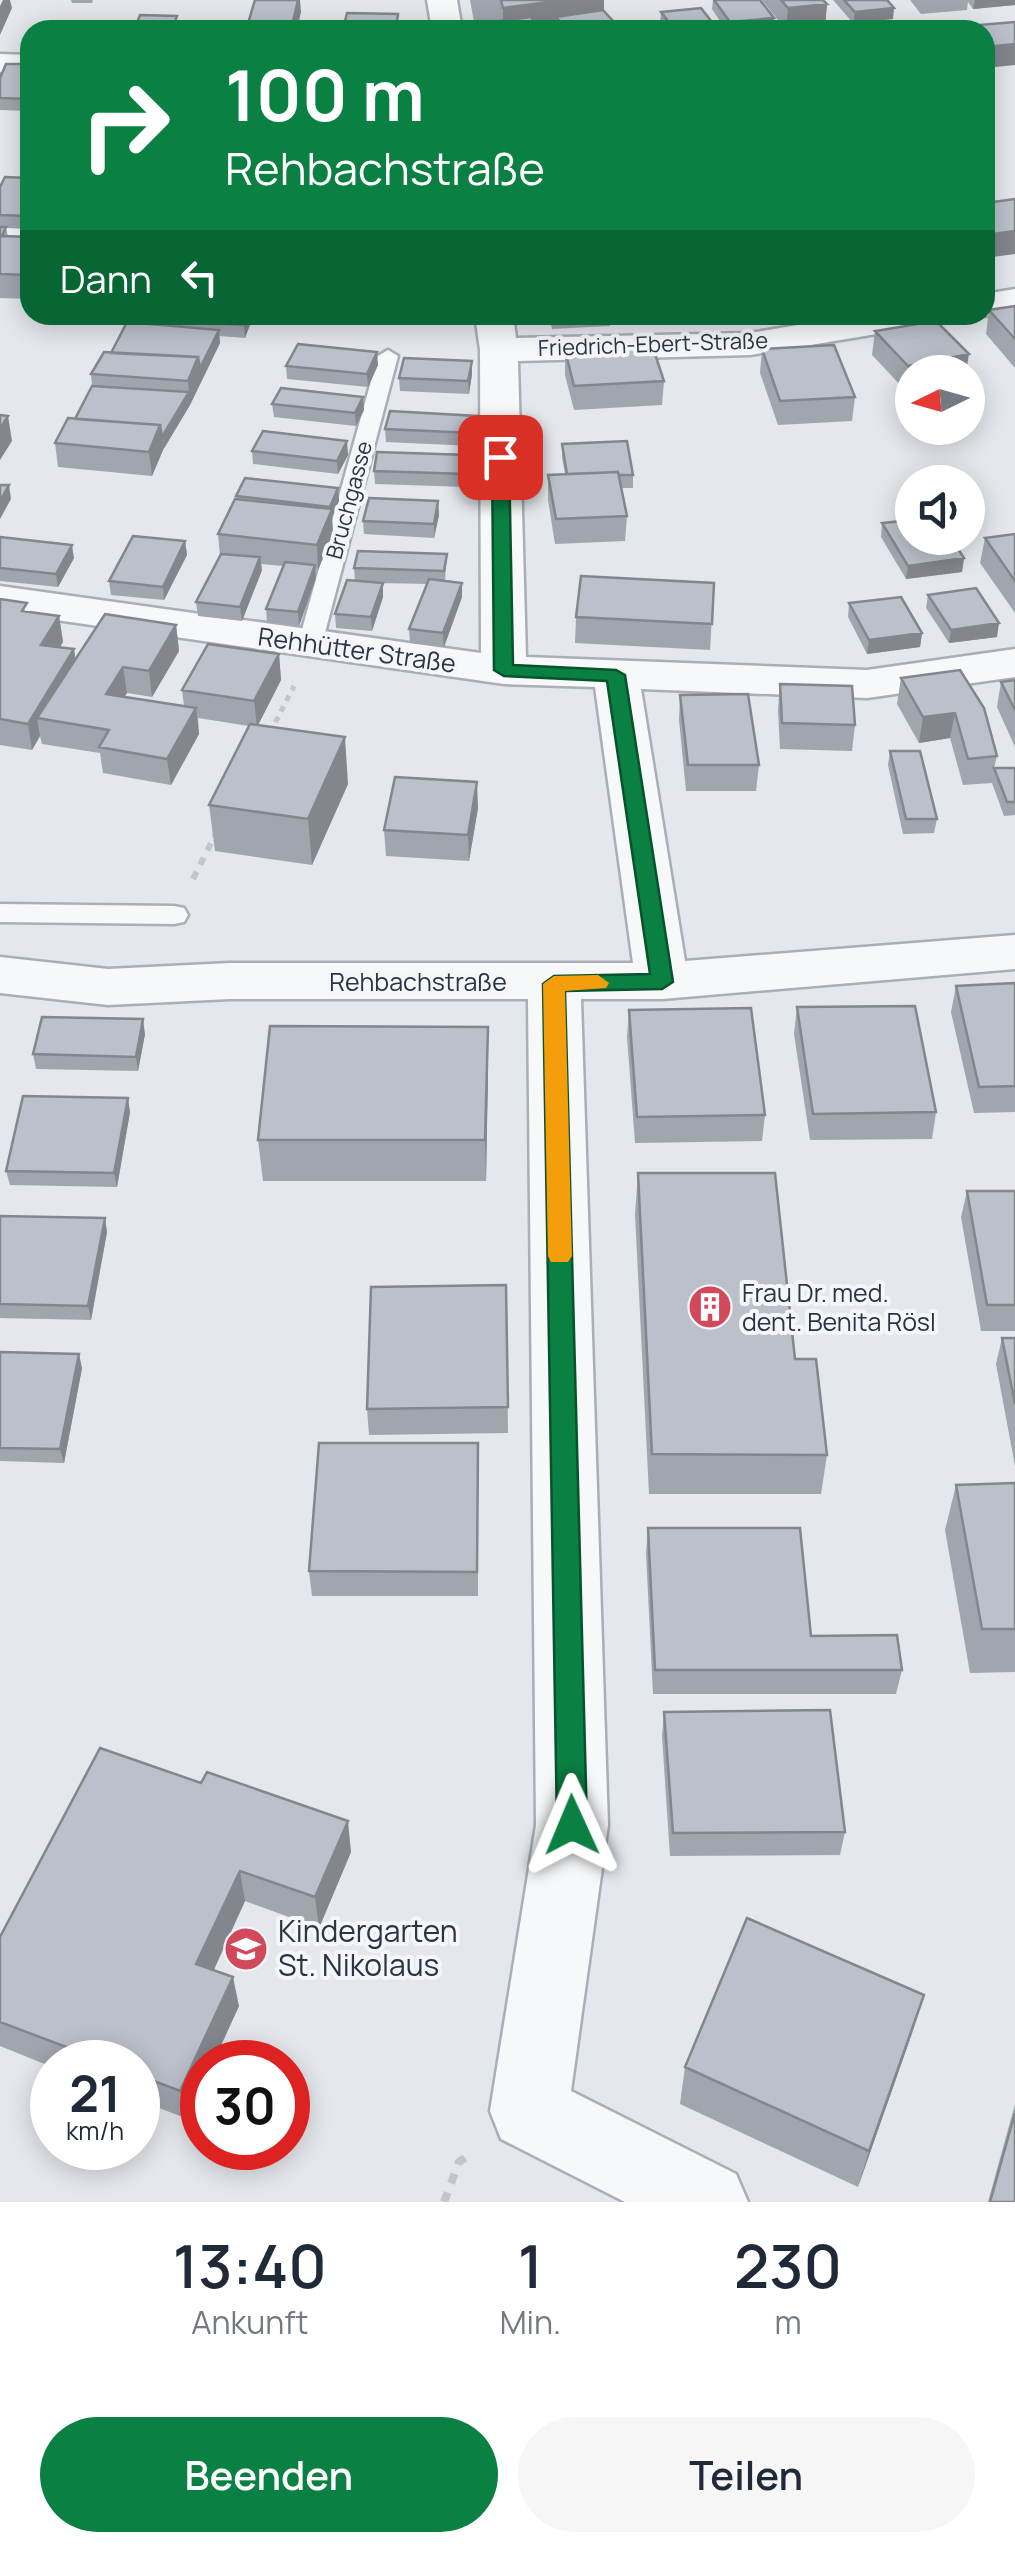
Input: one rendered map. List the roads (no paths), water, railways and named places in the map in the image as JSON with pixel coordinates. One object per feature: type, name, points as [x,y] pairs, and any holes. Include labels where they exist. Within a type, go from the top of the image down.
[{"type":"street","name":"Friedrich-Ebert-Straße","points":[[496,332],[750,344],[865,325]]},
{"type":"street","points":[[496,332],[504,670]]},
{"type":"street","name":"Rehhütter Straße","points":[[0,599],[504,670],[867,684],[1015,663]]},
{"type":"street","points":[[616,675],[662,982]]},
{"type":"street","name":"Rehbachstraße","points":[[1,978],[108,987],[230,981],[662,982],[1015,952]]},
{"type":"street","points":[[554,984],[572,1825],[529,2112],[708,2202]]},
{"type":"lane","name":"Bruchgasse","points":[[310,644],[388,356]]},
{"type":"lane","points":[[0,914],[174,915]]},
{"type":"place","name":"Frau Dr. med. dent. Benita Rösl","points":[[710,1307]]},
{"type":"place","name":"Kindergarten St. Nikolaus","points":[[246,1949]]}]
